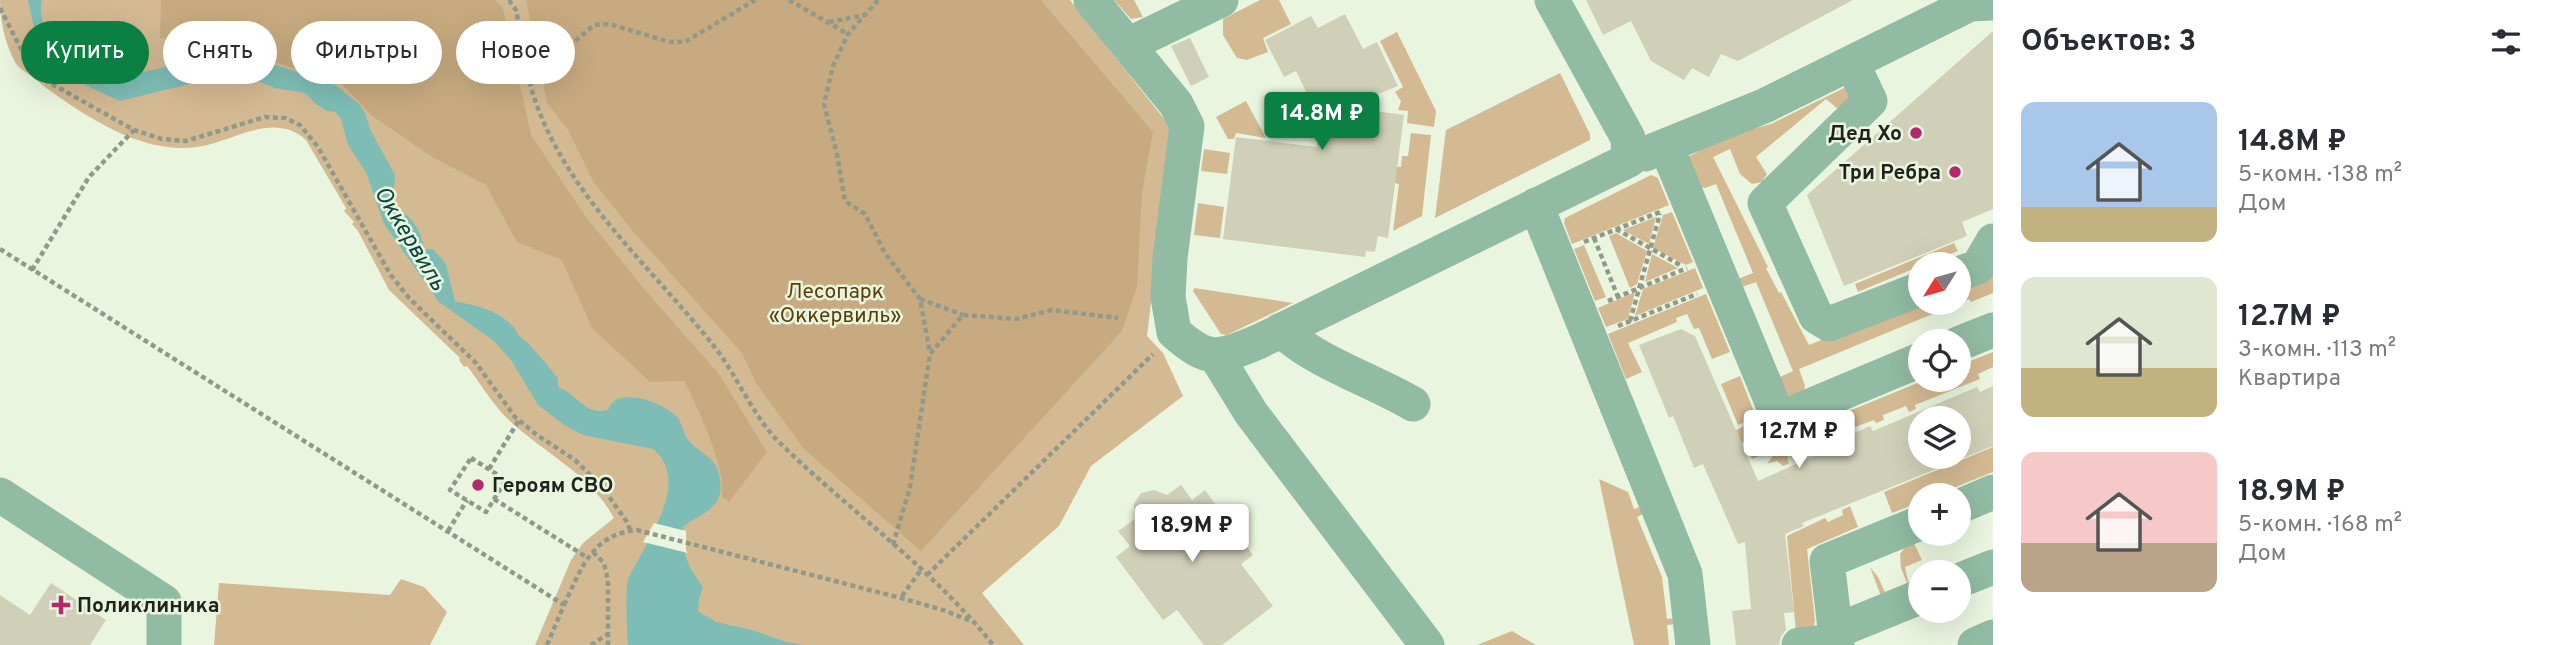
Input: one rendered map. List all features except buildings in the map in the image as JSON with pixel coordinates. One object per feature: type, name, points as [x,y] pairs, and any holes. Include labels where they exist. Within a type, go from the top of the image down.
[{"type":"lane","points":[[1091,0],[1176,104],[1187,126],[1170,258],[1168,297],[1174,331],[1201,353],[1216,356],[1233,352],[1280,330],[1629,160],[1764,106],[1970,4],[1993,3]]},
{"type":"lane","points":[[1128,45],[1221,0]]},
{"type":"lane","points":[[1552,0],[1628,138],[1629,160]]},
{"type":"lane","points":[[1852,63],[1870,101],[1765,203],[1816,316],[1829,324],[1908,294]]},
{"type":"lane","points":[[1665,146],[1779,419],[1908,365]]},
{"type":"lane","points":[[1536,205],[1685,574],[1693,645]]},
{"type":"lane","points":[[1971,269],[1978,267],[1993,241]]},
{"type":"lane","points":[[1280,330],[1299,348],[1380,385],[1413,404]]},
{"type":"lane","points":[[1971,339],[1993,330]]},
{"type":"lane","points":[[1216,356],[1344,558],[1427,645]]},
{"type":"lane","points":[[1971,501],[1993,492]]},
{"type":"lane","points":[[0,495],[164,602],[164,645]]},
{"type":"lane","points":[[1837,639],[1827,561],[1908,528]]},
{"type":"lane","points":[[1971,575],[1993,566]]},
{"type":"lane","points":[[1799,645],[1837,639],[1908,603]]},
{"type":"lane","points":[[1975,645],[1993,637]]},
{"type":"path","points":[[509,0],[516,10],[519,21]]},
{"type":"path","points":[[575,41],[594,25],[609,24],[670,42],[685,42],[755,0]]},
{"type":"path","points":[[789,0],[848,34]]},
{"type":"path","points":[[878,0],[848,34],[833,66],[824,104],[837,154],[845,201],[865,214],[885,253],[920,299],[930,354],[910,487],[893,545]]},
{"type":"path","points":[[0,8],[22,51],[43,79],[134,130],[163,139],[186,141],[265,117],[285,118],[300,125],[318,147],[390,274],[409,298],[475,363],[519,420],[575,460],[603,488],[627,522],[629,530]]},
{"type":"path","points":[[828,22],[866,15]]},
{"type":"path","points":[[532,84],[535,101],[546,125],[579,183],[607,222],[713,344],[776,440],[927,575],[993,645]]},
{"type":"path","points":[[32,270],[89,177],[134,130]]},
{"type":"path","points":[[1582,243],[1661,212],[1630,321]]},
{"type":"path","points":[[1616,229],[1686,268]]},
{"type":"path","points":[[1594,238],[1618,297]]},
{"type":"path","points":[[0,249],[564,605]]},
{"type":"path","points":[[1606,302],[1696,264]]},
{"type":"path","points":[[1613,328],[1707,290]]},
{"type":"path","points":[[920,299],[963,315],[1016,319],[1052,310],[1118,318]]},
{"type":"path","points":[[930,354],[963,315]]},
{"type":"path","points":[[927,575],[1159,349]]},
{"type":"path","points":[[489,469],[519,420]]},
{"type":"path","points":[[471,457],[489,469],[506,480],[486,512],[450,490],[471,457]]},
{"type":"path","points":[[494,499],[588,558]]},
{"type":"path","points":[[448,531],[467,500]]},
{"type":"path","points":[[547,645],[588,558],[607,538],[629,530],[694,543],[943,610],[975,623]]},
{"type":"path","points":[[593,552],[604,563],[608,581],[608,645]]},
{"type":"path","points":[[902,596],[921,570]]},
{"type":"path","points":[[591,645],[608,634]]},
{"type":"green space","name":"Лесопарк «Оккервиль»","points":[[0,0],[1070,0],[1168,124],[1171,136],[1147,336],[1163,353],[1183,396],[1091,466],[1059,526],[982,593],[1024,645],[535,645],[571,560],[583,543],[614,518],[593,489],[505,416],[467,366],[464,367],[460,358],[389,290],[352,224],[354,222],[344,211],[346,208],[306,140],[295,132],[272,127],[195,147],[168,147],[133,138],[78,110],[41,84],[149,84],[149,21],[21,21],[21,68],[11,55],[2,24]]},
{"type":"green space","points":[[161,0],[495,0],[503,9],[506,21],[456,21],[456,84],[520,84],[531,135],[586,217],[645,290],[719,374],[767,452],[729,502],[722,497],[720,470],[715,454],[684,381],[650,382],[592,328],[562,260],[517,242],[486,185],[432,157],[371,115],[342,84],[442,84],[442,21],[291,21],[291,67],[277,63],[277,21],[163,21],[163,38],[160,38]]},
{"type":"green space","points":[[526,0],[1041,0],[1153,132],[1142,192],[1137,287],[1122,331],[921,551],[804,449],[756,383],[742,353],[631,229],[593,181],[568,130],[547,103],[543,84],[575,84],[575,21],[530,21]]},
{"type":"green space","points":[[1114,0],[1134,0],[1143,17],[1131,19]]},
{"type":"green space","points":[[1260,0],[1279,0],[1291,24],[1263,38],[1268,52],[1247,60],[1237,58],[1223,35],[1223,19]]},
{"type":"green space","points":[[1397,32],[1436,111],[1434,127],[1407,123],[1408,111],[1398,110],[1401,101],[1395,92],[1403,87],[1380,41]]},
{"type":"green space","points":[[1560,73],[1590,134],[1590,140],[1435,218],[1446,130]]},
{"type":"green space","points":[[1848,86],[1851,98],[1838,109],[1826,99],[1756,157],[1767,174],[1762,182],[1752,184],[1740,174],[1730,149],[1713,157],[1768,267],[1766,268],[1809,345],[1908,305],[1908,315],[1930,315],[1799,369],[1804,391],[1791,396],[1786,395],[1778,378],[1793,371],[1756,282],[1739,288],[1738,279],[1753,273],[1716,184],[1700,187],[1686,158],[1730,135],[1771,124]]},
{"type":"green space","points":[[1246,101],[1266,138],[1236,133],[1234,139],[1228,139],[1216,117]]},
{"type":"green space","points":[[1411,133],[1431,135],[1422,216],[1393,231],[1399,184],[1389,182],[1391,166],[1401,167],[1402,156],[1408,156]]},
{"type":"green space","points":[[1204,149],[1230,153],[1227,174],[1201,171]]},
{"type":"green space","points":[[1651,175],[1658,178],[1669,205],[1572,244],[1564,223],[1565,218]]},
{"type":"green space","points":[[1198,203],[1224,207],[1220,238],[1194,235]]},
{"type":"green space","points":[[1672,212],[1693,262],[1686,265],[1653,248],[1663,215]]},
{"type":"green space","points":[[1656,217],[1649,244],[1623,230]]},
{"type":"green space","points":[[1616,233],[1647,251],[1637,284],[1630,288],[1609,236]]},
{"type":"green space","points":[[1954,243],[1958,251],[1955,252],[1932,252]]},
{"type":"green space","points":[[1584,245],[1606,297],[1595,301],[1574,249]]},
{"type":"green space","points":[[1652,254],[1678,268],[1645,282]]},
{"type":"green space","points":[[1993,257],[1993,293],[1971,302],[1971,274]]},
{"type":"green space","points":[[1908,262],[1908,271],[1858,292],[1855,284]]},
{"type":"green space","points":[[1695,268],[1703,288],[1635,316],[1643,289]]},
{"type":"green space","points":[[1194,288],[1293,303],[1227,335],[1221,334],[1193,291]]},
{"type":"green space","points":[[1635,292],[1628,319],[1606,327],[1598,308]]},
{"type":"green space","points":[[1706,294],[1730,352],[1712,359],[1699,328],[1694,329],[1687,314],[1676,318],[1677,322],[1628,343],[1642,372],[1626,379],[1608,334]]},
{"type":"green space","points":[[1993,352],[1993,367],[1978,374],[1980,379],[1971,383],[1971,361]]},
{"type":"green space","points":[[1740,376],[1756,417],[1738,425],[1721,384]]},
{"type":"green space","points":[[1908,387],[1908,392],[1948,392],[1915,406],[1908,406],[1908,410],[1906,406],[1883,415],[1884,420],[1876,423],[1874,420],[1855,427],[1849,411]]},
{"type":"green space","points":[[1758,420],[1768,443],[1759,456],[1752,459],[1745,442],[1740,443],[1736,430]]},
{"type":"green space","points":[[1828,420],[1832,430],[1827,433],[1829,437],[1808,446],[1811,453],[1807,454],[1804,450],[1787,457],[1789,464],[1783,466],[1777,461],[1767,464],[1786,437]]},
{"type":"green space","points":[[1993,447],[1993,472],[1966,483],[1908,483],[1908,507],[1892,513],[1884,492],[1940,469],[1971,469],[1971,456]]},
{"type":"green space","points":[[1599,479],[1628,492],[1634,509],[1646,505],[1649,511],[1637,517],[1662,577],[1667,619],[1678,618],[1678,624],[1667,625],[1669,645],[1634,645]]},
{"type":"green space","points":[[1850,506],[1858,527],[1807,549],[1815,621],[1811,636],[1796,632],[1787,536],[1825,518],[1828,522],[1843,515],[1842,510]]},
{"type":"green space","points":[[1908,544],[1915,546],[1922,560],[1908,560],[1908,566],[1905,567],[1908,586],[1882,599],[1870,567],[1885,592],[1907,583],[1901,568],[1900,554]]},
{"type":"green space","points":[[401,579],[424,587],[447,612],[430,645],[214,645],[219,583],[390,595]]},
{"type":"green space","points":[[1512,631],[1536,645],[1477,645]]},
{"type":"water","points":[[28,0],[42,0],[43,21],[32,21]]},
{"type":"water","name":"Оккервиль","points":[[277,66],[291,70],[291,84],[334,84],[360,105],[395,175],[393,200],[399,211],[409,217],[416,226],[424,249],[433,249],[446,264],[455,301],[492,311],[507,321],[558,378],[558,387],[593,410],[608,410],[613,402],[630,397],[662,406],[677,417],[689,441],[717,467],[721,487],[719,497],[708,511],[683,527],[683,545],[687,559],[703,587],[698,611],[716,622],[804,645],[628,645],[628,580],[653,533],[667,496],[668,479],[664,463],[653,449],[583,435],[564,425],[538,405],[511,360],[494,341],[439,302],[384,224],[366,172],[348,145],[341,119],[335,112],[327,111],[316,104],[305,93],[264,84],[277,84]]},
{"type":"water","points":[[163,68],[163,84],[189,84],[120,101],[85,85],[149,84],[149,71]]},
{"type":"pier","points":[[654,523],[686,531],[688,553],[643,542]]},
{"type":"place","name":"Дед Хо","points":[[1916,133]]},
{"type":"place","name":"Три Ребра","points":[[1955,172]]},
{"type":"place","name":"Героям СВО","points":[[478,485]]},
{"type":"place","name":"Поликлиника","points":[[61,605]]}]
